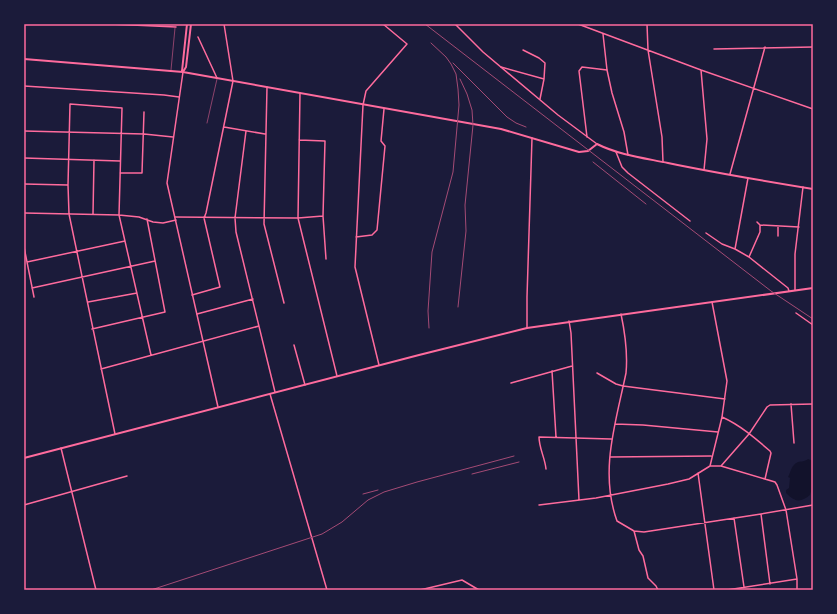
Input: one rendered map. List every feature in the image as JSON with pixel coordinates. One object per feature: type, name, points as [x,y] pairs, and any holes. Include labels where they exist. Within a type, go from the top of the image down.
[{"type":"main road","points":[[183,72],[182,67],[187,24]]},
{"type":"main road","points":[[183,72],[186,67],[190,24]]},
{"type":"main road","points":[[24,59],[183,72],[501,129],[579,152],[588,151],[597,144],[628,155],[730,175],[813,189]]},
{"type":"main road","points":[[24,458],[493,335],[569,321],[813,288]]},
{"type":"street","points":[[110,24],[176,25]]},
{"type":"street","points":[[192,295],[220,287],[204,218],[233,81],[224,24]]},
{"type":"street","points":[[379,365],[355,267],[362,105],[366,91],[407,44],[383,24]]},
{"type":"street","points":[[455,24],[500,67],[597,144]]},
{"type":"street","points":[[578,24],[701,70],[813,109]]},
{"type":"street","points":[[647,24],[648,50],[662,137],[663,162]]},
{"type":"street","points":[[604,34],[607,70],[612,93],[624,132],[628,155]]},
{"type":"street","points":[[198,37],[217,78]]},
{"type":"street","points":[[730,175],[765,47]]},
{"type":"street","points":[[714,49],[813,47]]},
{"type":"street","points":[[523,50],[539,58],[545,63],[540,100]]},
{"type":"street","points":[[500,67],[544,79]]},
{"type":"street","points":[[587,137],[579,71],[582,67],[607,70]]},
{"type":"street","points":[[701,70],[707,139],[704,170]]},
{"type":"street","points":[[183,72],[167,183],[218,407]]},
{"type":"street","points":[[24,86],[179,97]]},
{"type":"street","points":[[267,87],[264,224],[284,303]]},
{"type":"street","points":[[300,93],[298,218],[337,376]]},
{"type":"street","points":[[115,434],[100,369],[69,214],[68,185],[70,104],[122,108],[119,215],[151,355]]},
{"type":"street","points":[[356,237],[372,235],[377,230],[385,146],[381,141],[384,109]]},
{"type":"street","points":[[120,173],[142,173],[144,112]]},
{"type":"street","points":[[223,127],[265,134]]},
{"type":"street","points":[[24,131],[121,133],[173,137]]},
{"type":"street","points":[[246,131],[235,218],[236,232],[275,392]]},
{"type":"street","points":[[527,328],[532,138]]},
{"type":"street","points":[[299,140],[325,141],[323,216],[326,259]]},
{"type":"street","points":[[616,152],[622,167],[628,173],[690,221]]},
{"type":"street","points":[[24,158],[120,161]]},
{"type":"street","points":[[93,214],[94,160]]},
{"type":"street","points":[[735,249],[748,178]]},
{"type":"street","points":[[24,184],[68,185]]},
{"type":"street","points":[[795,290],[795,254],[803,187]]},
{"type":"street","points":[[24,213],[119,215],[139,217],[153,222],[163,223],[176,220]]},
{"type":"street","points":[[175,217],[298,218],[323,216]]},
{"type":"street","points":[[92,329],[165,312],[147,219]]},
{"type":"street","points":[[757,222],[760,225],[799,227]]},
{"type":"street","points":[[749,257],[760,232],[760,225]]},
{"type":"street","points":[[778,226],[778,236]]},
{"type":"street","points":[[706,233],[722,244],[749,257],[788,288],[789,291]]},
{"type":"street","points":[[27,262],[125,241]]},
{"type":"street","points":[[24,247],[34,297]]},
{"type":"street","points":[[32,288],[155,261]]},
{"type":"street","points":[[87,303],[137,293]]},
{"type":"street","points":[[196,314],[253,299]]},
{"type":"street","points":[[710,466],[711,456],[722,417],[727,386],[726,373],[712,302]]},
{"type":"street","points":[[796,313],[813,325]]},
{"type":"street","points":[[622,314],[627,361],[610,457],[610,495],[617,521],[634,531],[644,532],[786,510],[813,504]]},
{"type":"street","points":[[569,321],[571,333],[579,500]]},
{"type":"street","points":[[100,369],[258,326]]},
{"type":"street","points":[[294,345],[305,384]]},
{"type":"street","points":[[511,383],[572,366]]},
{"type":"street","points":[[552,371],[556,437]]},
{"type":"street","points":[[597,373],[616,384],[623,386],[725,399]]},
{"type":"street","points":[[270,394],[327,590]]},
{"type":"street","points":[[720,466],[749,434],[767,407],[775,404],[813,404]]},
{"type":"street","points":[[791,404],[794,443]]},
{"type":"street","points":[[722,417],[730,420],[770,451],[771,454],[765,480]]},
{"type":"street","points":[[615,424],[718,432]]},
{"type":"street","points":[[546,469],[539,446],[539,437],[612,439]]},
{"type":"street","points":[[61,448],[96,590]]},
{"type":"street","points":[[610,457],[711,456]]},
{"type":"street","points":[[539,505],[610,495],[678,482],[689,478],[710,466],[720,466],[774,482],[777,485],[786,510],[797,580],[797,590]]},
{"type":"street","points":[[698,473],[714,590]]},
{"type":"street","points":[[24,505],[127,476]]},
{"type":"street","points":[[760,514],[770,584]]},
{"type":"street","points":[[734,518],[744,587]]},
{"type":"street","points":[[634,531],[639,550],[643,556],[648,578],[658,590]]},
{"type":"street","points":[[420,590],[462,580],[479,590]]},
{"type":"street","points":[[727,590],[797,580]]},
{"type":"lane","points":[[171,71],[176,25]]},
{"type":"lane","points":[[207,123],[217,78]]},
{"type":"shaded area","points":[[808,459],[813,461],[813,484],[810,495],[800,500],[795,500],[786,493],[786,490],[789,488],[790,478],[788,477],[796,463]]},
{"type":"railway","points":[[425,24],[771,291],[813,319]]},
{"type":"railway","points":[[429,328],[428,311],[432,252],[453,172],[459,105],[456,74],[446,57],[431,43]]},
{"type":"railway","points":[[453,63],[507,117],[526,127]]},
{"type":"railway","points":[[458,307],[466,231],[465,205],[473,125],[472,110],[460,79]]},
{"type":"railway","points":[[593,162],[646,204]]},
{"type":"railway","points":[[151,590],[322,534],[342,522],[368,500],[384,492],[514,456]]},
{"type":"railway","points":[[472,474],[519,462]]},
{"type":"railway","points":[[363,494],[378,490]]}]
